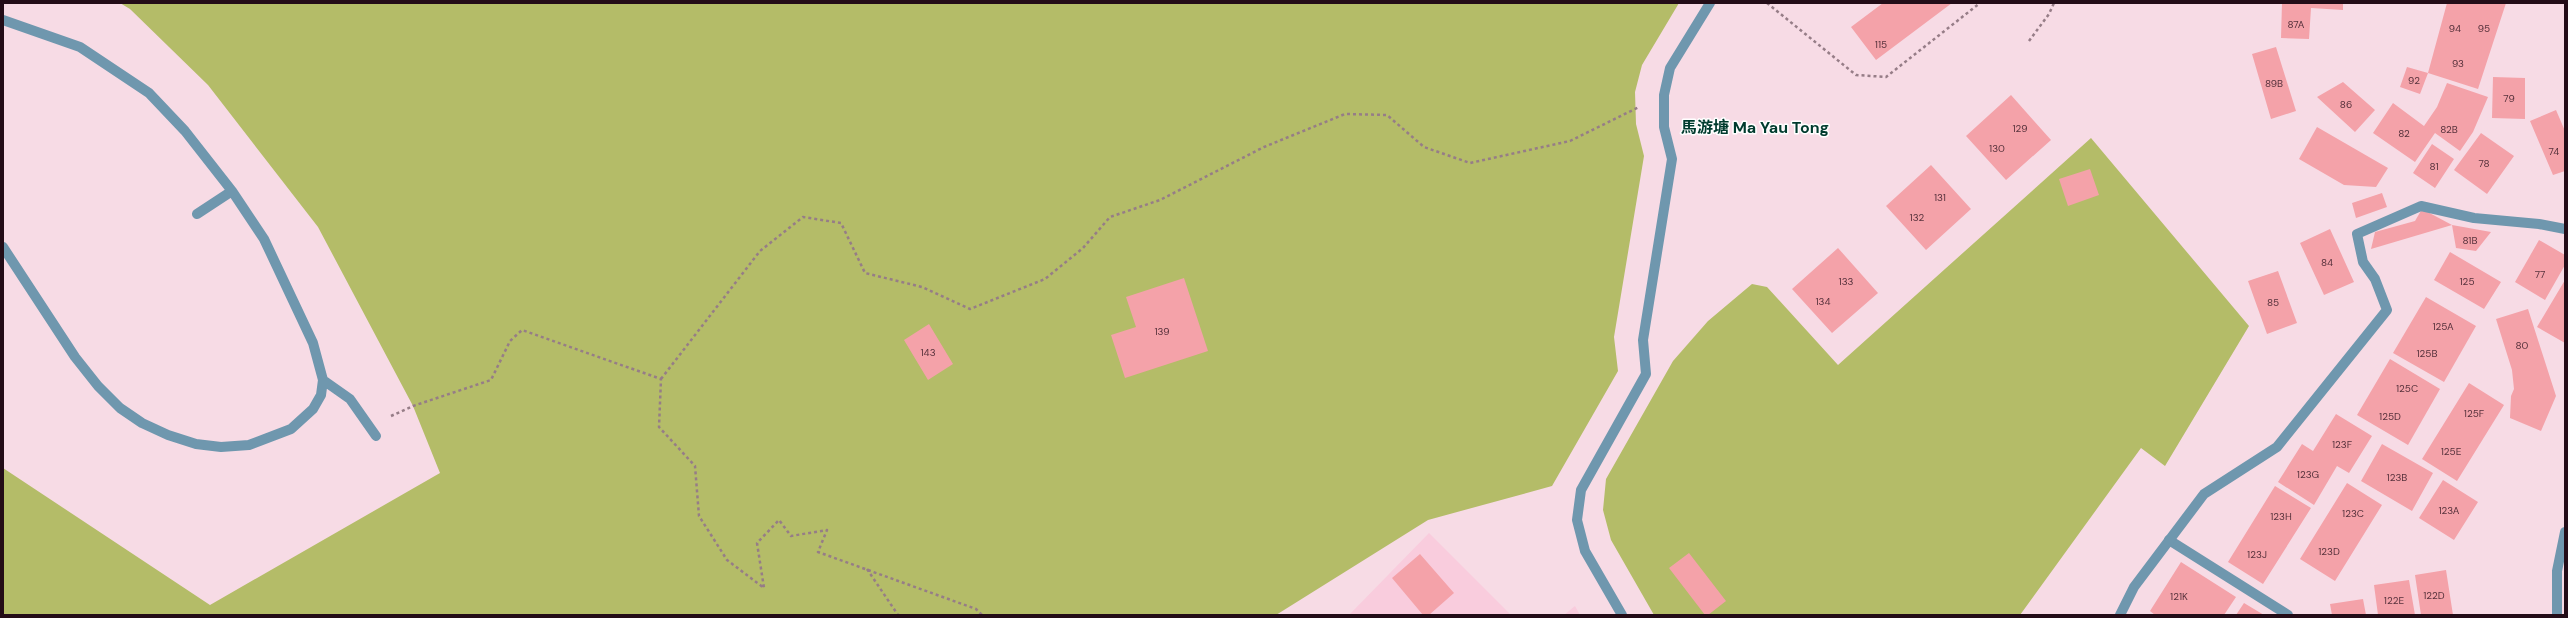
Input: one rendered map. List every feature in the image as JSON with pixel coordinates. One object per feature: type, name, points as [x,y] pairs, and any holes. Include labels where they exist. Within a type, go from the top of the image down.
[{"type":"street","points":[[1622,615],[1585,551],[1577,520],[1581,490],[1646,374],[1643,340],[1672,159],[1664,128],[1664,95],[1670,68],[1710,3]]},
{"type":"street","points":[[3,20],[80,47],[149,93],[185,131],[232,191],[264,239],[292,295],[312,343],[323,380],[321,395],[304,419],[277,436],[249,445],[222,447],[196,444],[168,435],[142,423],[120,408],[98,386],[75,357],[3,247]]},
{"type":"street","points":[[197,214],[232,191]]},
{"type":"street","points":[[2120,615],[2134,587],[2204,494],[2277,447],[2387,310],[2375,279],[2363,262],[2357,234],[2421,206],[2474,218],[2539,224],[2565,229]]},
{"type":"street","points":[[323,380],[350,399],[376,436]]},
{"type":"street","points":[[2558,615],[2557,571],[2565,532]]},
{"type":"street","points":[[2169,540],[2288,615]]},
{"type":"path","points":[[1767,3],[1856,75],[1886,77],[1980,3]]},
{"type":"path","points":[[2029,41],[2049,14],[2054,3]]},
{"type":"path","points":[[982,615],[976,609],[867,568],[818,552],[827,530],[791,536],[779,520],[758,543],[764,588],[727,560],[699,516],[695,466],[659,428],[661,379],[760,251],[803,217],[841,223],[865,273],[922,287],[970,309],[1045,279],[1083,248],[1110,217],[1160,200],[1264,147],[1344,114],[1387,115],[1424,147],[1470,163],[1570,141],[1664,95]]},
{"type":"path","points":[[369,426],[413,406],[491,380],[510,341],[522,330],[661,379]]},
{"type":"path","points":[[867,568],[898,615]]},
{"type":"shaded area","points":[[1429,533],[1511,615],[1349,615]]},
{"type":"shaded area","points":[[1575,606],[1580,615],[1564,615]]},
{"type":"green space","points":[[120,3],[1679,3],[1642,65],[1635,92],[1636,124],[1644,156],[1614,337],[1618,371],[1552,486],[1428,520],[1276,615],[3,615],[3,468],[210,605],[440,473],[413,406],[318,227],[208,85],[130,9]]},
{"type":"green space","points":[[2091,138],[2249,326],[2165,466],[2141,448],[2020,615],[1654,615],[1611,540],[1603,510],[1606,479],[1673,361],[1708,321],[1752,284],[1767,287],[1838,365]]},
{"type":"building","points":[[1883,3],[1952,3],[1876,60],[1851,27]]},
{"type":"building","points":[[2282,3],[2343,3],[2343,10],[2311,8],[2309,39],[2281,38]]},
{"type":"building","points":[[2447,3],[2506,3],[2478,89],[2428,73]]},
{"type":"building","points":[[2276,47],[2296,111],[2271,119],[2252,54]]},
{"type":"building","points":[[2407,67],[2428,73],[2420,94],[2400,87]]},
{"type":"building","points":[[2493,77],[2525,78],[2525,119],[2492,118]]},
{"type":"building","points":[[2343,82],[2375,110],[2355,132],[2317,97]]},
{"type":"building","points":[[2447,83],[2488,97],[2473,132],[2460,151],[2435,133],[2415,162],[2373,133],[2393,103],[2424,126],[2437,107]]},
{"type":"building","points":[[2011,95],[2051,140],[2006,180],[1966,136]]},
{"type":"building","points":[[2556,110],[2565,131],[2565,171],[2553,175],[2530,121]]},
{"type":"building","points":[[2317,127],[2388,168],[2376,187],[2344,185],[2299,159]]},
{"type":"building","points":[[2481,133],[2514,156],[2487,194],[2454,170]]},
{"type":"building","points":[[2432,144],[2454,159],[2435,188],[2413,173]]},
{"type":"building","points":[[1931,165],[1971,209],[1926,250],[1886,206]]},
{"type":"building","points":[[2090,169],[2099,195],[2068,206],[2059,179]]},
{"type":"building","points":[[2382,193],[2387,207],[2356,218],[2352,203]]},
{"type":"building","points":[[2422,209],[2452,225],[2371,249],[2375,232],[2415,221]]},
{"type":"building","points":[[2452,225],[2491,232],[2476,251],[2456,248]]},
{"type":"building","points":[[2330,229],[2354,282],[2324,295],[2300,243]]},
{"type":"building","points":[[2539,240],[2565,255],[2565,265],[2545,300],[2515,282]]},
{"type":"building","points":[[1838,248],[1878,293],[1832,333],[1792,289]]},
{"type":"building","points":[[2450,252],[2501,282],[2484,309],[2434,280]]},
{"type":"building","points":[[2278,271],[2297,323],[2267,334],[2248,281]]},
{"type":"building","points":[[1184,278],[1208,351],[1125,378],[1111,335],[1136,327],[1126,297]]},
{"type":"building","points":[[2565,280],[2565,343],[2537,327]]},
{"type":"building","points":[[2426,297],[2476,326],[2444,382],[2393,353]]},
{"type":"building","points":[[2528,309],[2556,396],[2541,431],[2510,418],[2511,396],[2514,389],[2512,370],[2496,319]]},
{"type":"building","points":[[929,324],[953,364],[928,380],[904,340]]},
{"type":"building","points":[[2390,359],[2440,389],[2408,445],[2357,415]]},
{"type":"building","points":[[2469,383],[2504,405],[2457,481],[2422,459]]},
{"type":"building","points":[[2336,414],[2372,436],[2349,473],[2337,466],[2314,505],[2278,482],[2302,444],[2313,451]]},
{"type":"building","points":[[2382,444],[2433,473],[2412,511],[2361,481]]},
{"type":"building","points":[[2443,480],[2478,502],[2454,540],[2419,518]]},
{"type":"building","points":[[2347,483],[2382,505],[2335,581],[2300,559]]},
{"type":"building","points":[[2275,486],[2311,508],[2263,584],[2228,562]]},
{"type":"building","points":[[1689,553],[1726,601],[1708,615],[1705,615],[1669,568]]},
{"type":"building","points":[[1420,554],[1454,593],[1429,615],[1423,615],[1392,578]]},
{"type":"building","points":[[2181,562],[2236,597],[2224,615],[2155,615],[2150,611]]},
{"type":"building","points":[[2446,570],[2453,615],[2421,615],[2415,575]]},
{"type":"building","points":[[2409,580],[2415,615],[2378,615],[2374,585]]},
{"type":"building","points":[[2363,599],[2366,615],[2332,615],[2330,604]]},
{"type":"building","points":[[2244,603],[2264,615],[2236,615]]},
{"type":"district","name":"馬游塘 Ma Yau Tong","points":[[1755,127]]}]
